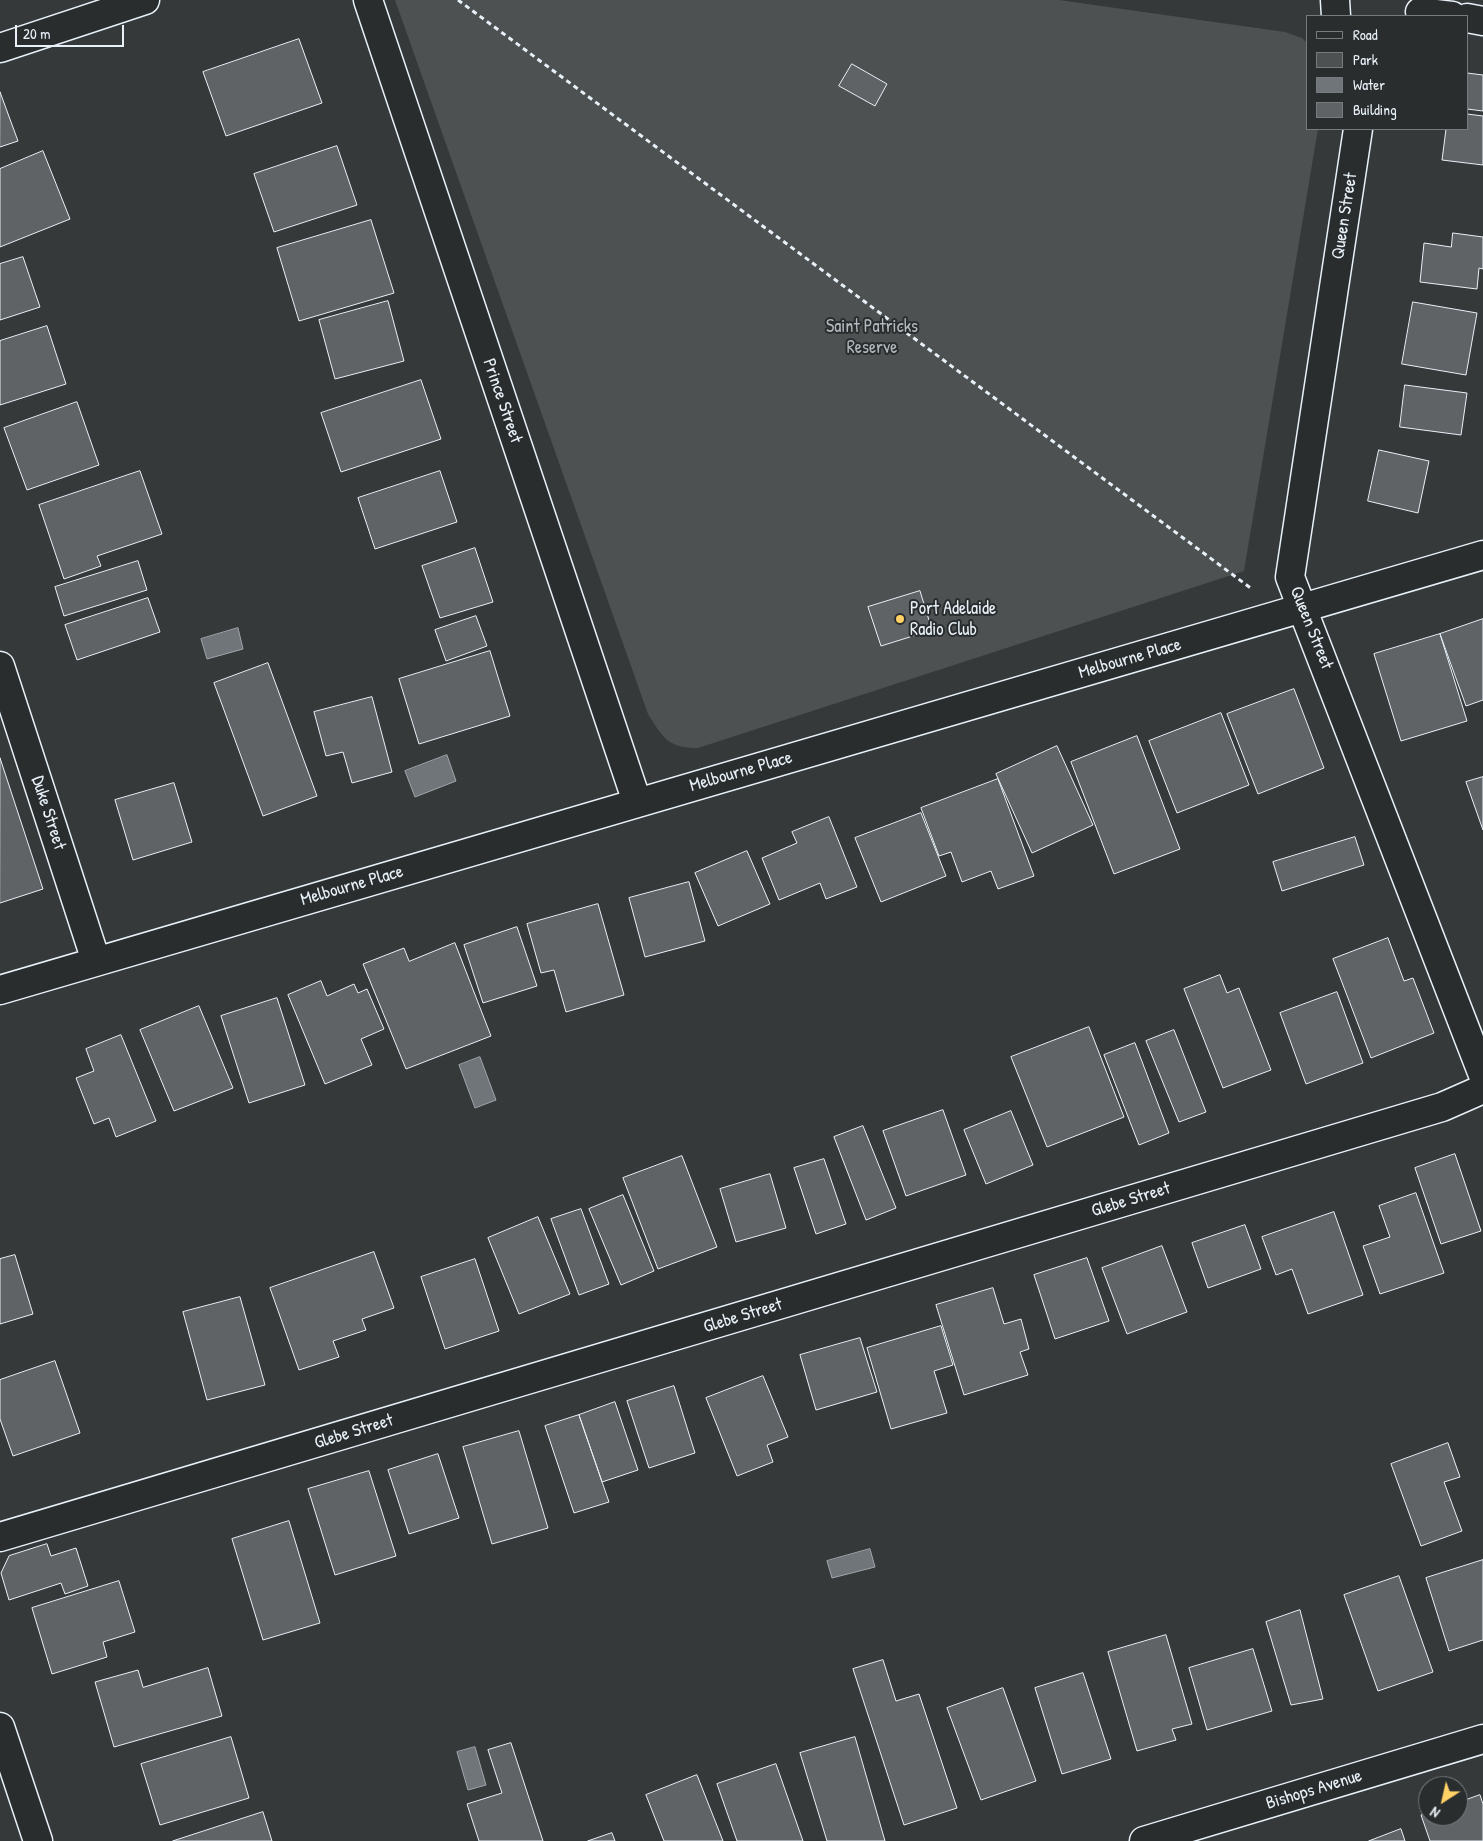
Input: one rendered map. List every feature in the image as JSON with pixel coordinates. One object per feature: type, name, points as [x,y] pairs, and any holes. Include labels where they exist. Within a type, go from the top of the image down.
[{"type":"street","points":[[0,48],[145,0]]},
{"type":"street","name":"Prince Street","points":[[368,0],[637,802]]},
{"type":"street","points":[[1335,0],[1336,15]]},
{"type":"street","points":[[1419,9],[1447,15]]},
{"type":"street","points":[[1468,18],[1483,21]]},
{"type":"street","name":"Queen Street","points":[[1358,130],[1290,577],[1483,1075]]},
{"type":"street","name":"Melbourne Place","points":[[0,990],[1483,555]]},
{"type":"street","name":"Duke Street","points":[[0,666],[96,961]]},
{"type":"street","name":"Glebe Street","points":[[0,1537],[1442,1107],[1483,1090]]},
{"type":"street","points":[[0,1727],[38,1841]]},
{"type":"street","name":"Bishops Avenue","points":[[1144,1841],[1483,1739]]},
{"type":"path","points":[[458,0],[1252,589]]},
{"type":"green space","name":"Saint Patricks Reserve","points":[[395,0],[1059,0],[1285,32],[1302,38],[1306,42],[1306,130],[1318,130],[1244,571],[698,748],[680,746],[667,740],[648,714]]},
{"type":"water","points":[[238,628],[243,649],[207,659],[201,639]]},
{"type":"water","points":[[447,755],[456,781],[415,797],[405,771]]},
{"type":"water","points":[[480,1057],[496,1100],[475,1108],[459,1065]]},
{"type":"water","points":[[870,1549],[875,1567],[832,1578],[827,1561]]},
{"type":"water","points":[[475,1747],[486,1785],[468,1790],[457,1752]]},
{"type":"building","points":[[299,39],[322,103],[226,136],[203,72]]},
{"type":"building","points":[[852,64],[887,84],[875,106],[839,86]]},
{"type":"building","points":[[1468,73],[1483,75],[1483,111],[1468,109]]},
{"type":"building","points":[[0,92],[18,141],[0,147]]},
{"type":"building","points":[[1468,114],[1483,116],[1483,165],[1442,160],[1446,130],[1468,130]]},
{"type":"building","points":[[337,146],[357,205],[274,232],[254,174]]},
{"type":"building","points":[[43,151],[70,219],[0,247],[0,169]]},
{"type":"building","points":[[371,220],[394,293],[299,321],[277,248]]},
{"type":"building","points":[[1453,233],[1483,237],[1483,269],[1479,268],[1477,289],[1420,282],[1424,243],[1451,247]]},
{"type":"building","points":[[23,257],[40,307],[0,320],[0,264]]},
{"type":"building","points":[[388,301],[404,361],[335,379],[319,320]]},
{"type":"building","points":[[1413,302],[1477,313],[1466,375],[1402,364]]},
{"type":"building","points":[[47,326],[66,384],[0,405],[0,341]]},
{"type":"building","points":[[421,380],[441,439],[341,472],[321,413]]},
{"type":"building","points":[[1405,385],[1467,393],[1461,435],[1400,427]]},
{"type":"building","points":[[77,402],[99,465],[27,490],[4,428]]},
{"type":"building","points":[[1379,450],[1429,461],[1418,513],[1368,501]]},
{"type":"building","points":[[140,471],[162,534],[97,556],[101,566],[64,579],[39,505]]},
{"type":"building","points":[[440,471],[457,522],[375,549],[358,498]]},
{"type":"building","points":[[475,548],[493,602],[440,618],[422,566]]},
{"type":"building","points":[[138,561],[147,590],[64,616],[55,587]]},
{"type":"building","name":"Port Adelaide Radio Club","points":[[920,591],[932,630],[881,646],[868,607]]},
{"type":"building","points":[[148,598],[160,632],[77,660],[65,625]]},
{"type":"building","points":[[476,616],[487,646],[446,661],[435,630]]},
{"type":"building","points":[[1483,619],[1483,700],[1466,706],[1440,634]]},
{"type":"building","points":[[1440,634],[1467,721],[1401,741],[1374,654]]},
{"type":"building","points":[[490,651],[510,716],[419,744],[399,679]]},
{"type":"building","points":[[268,663],[317,796],[263,816],[214,683]]},
{"type":"building","points":[[1294,689],[1324,768],[1258,794],[1227,714]]},
{"type":"building","points":[[372,697],[392,772],[352,783],[343,752],[326,756],[314,712]]},
{"type":"building","points":[[1221,713],[1249,785],[1177,813],[1149,741]]},
{"type":"building","points":[[1137,736],[1180,849],[1114,874],[1071,762]]},
{"type":"building","points":[[1057,746],[1093,825],[1032,853],[996,774]]},
{"type":"building","points":[[0,758],[43,889],[0,903]]},
{"type":"building","points":[[1483,777],[1483,830],[1466,782]]},
{"type":"building","points":[[998,779],[1034,876],[998,889],[991,871],[962,882],[951,852],[939,856],[921,808]]},
{"type":"building","points":[[174,783],[192,842],[133,860],[115,800]]},
{"type":"building","points":[[921,813],[946,876],[881,902],[855,838]]},
{"type":"building","points":[[829,817],[857,887],[826,899],[820,883],[779,900],[762,858],[797,843],[792,832]]},
{"type":"building","points":[[1355,837],[1364,865],[1282,891],[1273,862]]},
{"type":"building","points":[[747,851],[770,904],[718,926],[695,873]]},
{"type":"building","points":[[689,882],[705,941],[645,957],[629,898]]},
{"type":"building","points":[[598,904],[624,995],[566,1012],[554,970],[541,973],[527,924]]},
{"type":"building","points":[[517,927],[537,986],[483,1003],[464,945]]},
{"type":"building","points":[[1388,938],[1404,981],[1413,978],[1434,1033],[1371,1058],[1333,959]]},
{"type":"building","points":[[455,943],[491,1036],[406,1069],[363,964],[404,948],[409,961]]},
{"type":"building","points":[[1220,975],[1227,993],[1239,988],[1271,1070],[1223,1088],[1184,989]]},
{"type":"building","points":[[321,981],[327,996],[354,984],[358,993],[367,989],[384,1029],[361,1039],[372,1065],[325,1084],[288,995]]},
{"type":"building","points":[[1337,992],[1363,1063],[1306,1084],[1280,1013]]},
{"type":"building","points":[[277,998],[305,1085],[249,1103],[221,1016]]},
{"type":"building","points":[[199,1006],[233,1088],[174,1111],[140,1030]]},
{"type":"building","points":[[1089,1027],[1124,1117],[1047,1147],[1011,1057]]},
{"type":"building","points":[[1174,1030],[1206,1112],[1179,1122],[1146,1041]]},
{"type":"building","points":[[121,1035],[156,1121],[116,1137],[109,1118],[94,1124],[76,1078],[94,1071],[86,1049]]},
{"type":"building","points":[[1135,1043],[1169,1133],[1139,1145],[1104,1055]]},
{"type":"building","points":[[943,1110],[966,1175],[906,1196],[883,1131]]},
{"type":"building","points":[[1011,1111],[1033,1165],[986,1184],[964,1130]]},
{"type":"building","points":[[863,1126],[896,1208],[866,1220],[834,1137]]},
{"type":"building","points":[[1455,1154],[1481,1231],[1441,1244],[1415,1168]]},
{"type":"building","points":[[682,1156],[717,1247],[658,1269],[623,1178]]},
{"type":"building","points":[[824,1159],[846,1224],[816,1234],[794,1168]]},
{"type":"building","points":[[770,1174],[786,1228],[736,1242],[720,1189]]},
{"type":"building","points":[[1416,1193],[1444,1273],[1380,1294],[1363,1246],[1390,1237],[1379,1206]]},
{"type":"building","points":[[623,1195],[654,1271],[621,1285],[589,1209]]},
{"type":"building","points":[[581,1209],[609,1284],[579,1295],[551,1219]]},
{"type":"building","points":[[1334,1212],[1363,1295],[1308,1314],[1292,1269],[1276,1275],[1262,1237]]},
{"type":"building","points":[[538,1217],[570,1294],[519,1314],[488,1238]]},
{"type":"building","points":[[1245,1225],[1261,1269],[1208,1288],[1192,1243]]},
{"type":"building","points":[[1162,1246],[1187,1312],[1127,1334],[1102,1268]]},
{"type":"building","points":[[374,1252],[394,1308],[362,1319],[366,1330],[333,1341],[339,1357],[299,1370],[270,1288]]},
{"type":"building","points":[[15,1255],[33,1314],[0,1324],[0,1259]]},
{"type":"building","points":[[1087,1258],[1109,1321],[1055,1339],[1034,1275]]},
{"type":"building","points":[[475,1259],[499,1331],[445,1349],[421,1277]]},
{"type":"building","points":[[993,1288],[1004,1324],[1021,1319],[1029,1349],[1020,1352],[1028,1375],[964,1395],[936,1305]]},
{"type":"building","points":[[240,1297],[265,1385],[207,1400],[183,1312]]},
{"type":"building","points":[[941,1326],[953,1365],[934,1371],[947,1413],[891,1429],[867,1348]]},
{"type":"building","points":[[860,1338],[877,1392],[816,1410],[800,1355]]},
{"type":"building","points":[[55,1361],[80,1433],[13,1456],[0,1419],[0,1380]]},
{"type":"building","points":[[763,1376],[788,1437],[767,1445],[773,1462],[737,1476],[706,1398]]},
{"type":"building","points":[[674,1386],[695,1453],[649,1468],[627,1401]]},
{"type":"building","points":[[615,1402],[638,1470],[602,1482],[579,1415]]},
{"type":"building","points":[[579,1415],[609,1502],[574,1513],[545,1426]]},
{"type":"building","points":[[519,1431],[548,1528],[492,1544],[463,1447]]},
{"type":"building","points":[[1448,1443],[1460,1477],[1444,1482],[1462,1531],[1421,1546],[1391,1464]]},
{"type":"building","points":[[438,1454],[459,1518],[409,1534],[388,1470]]},
{"type":"building","points":[[369,1471],[396,1556],[335,1575],[308,1489]]},
{"type":"building","points":[[289,1521],[320,1623],[263,1640],[232,1539]]},
{"type":"building","points":[[47,1544],[51,1556],[76,1548],[88,1586],[65,1594],[61,1583],[9,1600],[1,1573],[9,1556]]},
{"type":"building","points":[[1483,1560],[1483,1640],[1449,1651],[1426,1578]]},
{"type":"building","points":[[1399,1576],[1433,1672],[1378,1691],[1344,1595]]},
{"type":"building","points":[[119,1581],[135,1632],[103,1642],[107,1657],[52,1674],[32,1608]]},
{"type":"building","points":[[1300,1610],[1323,1699],[1291,1705],[1266,1622]]},
{"type":"building","points":[[1166,1635],[1192,1724],[1172,1729],[1176,1740],[1137,1751],[1108,1652]]},
{"type":"building","points":[[1253,1649],[1272,1711],[1207,1730],[1189,1668]]},
{"type":"building","points":[[883,1660],[896,1701],[919,1694],[957,1808],[904,1825],[853,1669]]},
{"type":"building","points":[[208,1668],[222,1716],[114,1747],[95,1682],[138,1670],[143,1687]]},
{"type":"building","points":[[1083,1673],[1111,1759],[1062,1774],[1035,1688]]},
{"type":"building","points":[[1003,1688],[1036,1781],[981,1800],[947,1708]]},
{"type":"building","points":[[231,1737],[249,1798],[160,1825],[141,1764]]},
{"type":"building","points":[[855,1737],[885,1841],[827,1841],[800,1753]]},
{"type":"building","points":[[511,1743],[543,1841],[479,1841],[467,1804],[502,1793],[488,1750]]},
{"type":"building","points":[[776,1764],[803,1841],[737,1841],[717,1784]]},
{"type":"building","points":[[697,1775],[723,1841],[664,1841],[646,1795]]},
{"type":"building","points":[[1480,1795],[1483,1804],[1483,1841],[1430,1841],[1425,1826],[1468,1826],[1468,1799]]},
{"type":"building","points":[[263,1812],[272,1841],[173,1841]]},
{"type":"building","points":[[1401,1829],[1405,1841],[1369,1841]]},
{"type":"building","points":[[612,1833],[615,1841],[588,1841]]},
{"type":"place","name":"Port Adelaide Radio Club","points":[[900,619]]}]
